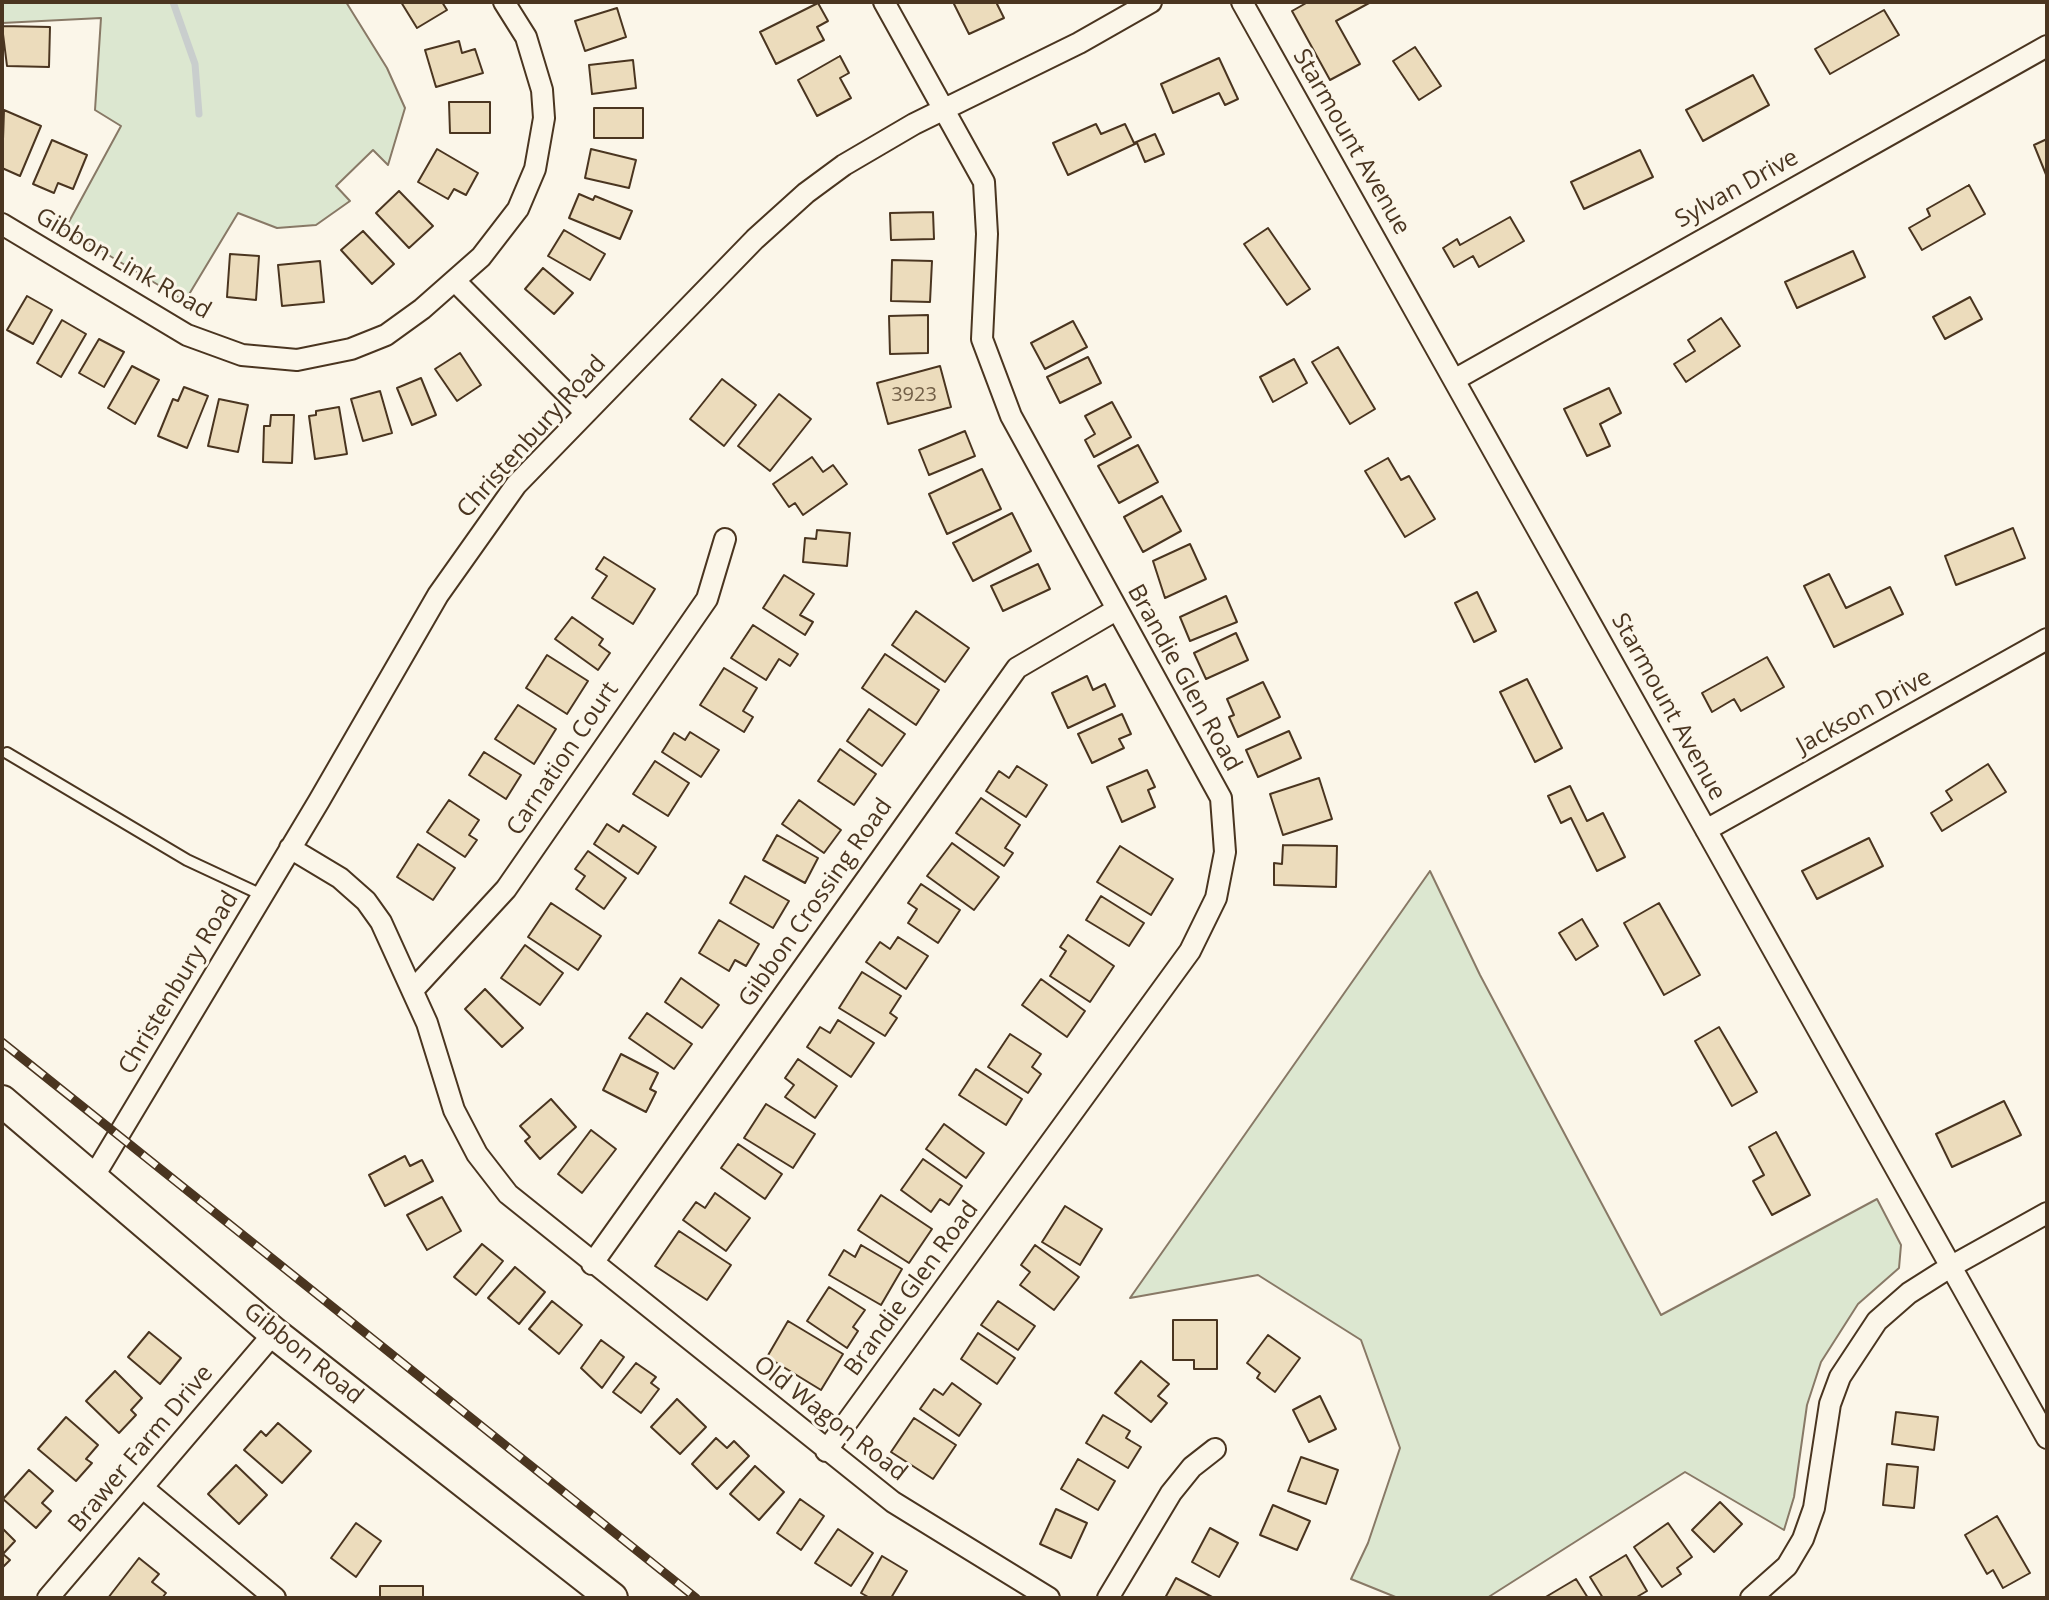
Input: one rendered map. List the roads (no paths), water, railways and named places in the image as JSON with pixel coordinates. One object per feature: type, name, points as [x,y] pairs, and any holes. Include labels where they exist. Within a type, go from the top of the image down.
[{"type":"main road","name":"Gibbon Road","points":[[2,1101],[94,1176],[274,1333],[612,1598]]},
{"type":"street","name":"Gibbon Link Road","points":[[2,224],[187,335],[242,355],[297,360],[351,349],[386,335],[481,257],[518,209],[535,169],[542,131],[542,90],[526,37],[504,2]]},
{"type":"street","name":"Brandie Glen Road","points":[[826,1451],[1190,951],[1216,898],[1225,852],[1221,798],[1011,416],[982,339],[987,234],[984,182],[884,2]]},
{"type":"street","name":"Christenbury Road","points":[[94,1176],[463,555],[516,485],[755,239],[806,193],[844,165],[946,109],[1079,43],[1151,2]]},
{"type":"street","name":"Starmount Avenue","points":[[1242,2],[2047,1438]]},
{"type":"street","name":"Sylvan Drive","points":[[1454,380],[2047,46]]},
{"type":"street","points":[[455,281],[585,412]]},
{"type":"street","name":"Carnation Court","points":[[413,990],[506,889],[707,599],[725,539]]},
{"type":"street","name":"Gibbon Crossing Road","points":[[592,1264],[1017,668],[1116,610]]},
{"type":"street","name":"Jackson Drive","points":[[1706,830],[2047,639]]},
{"type":"street","name":"Old Wagon Road","points":[[290,848],[340,878],[366,901],[381,922],[413,990],[454,1110],[477,1154],[508,1194],[893,1502],[1049,1598]]},
{"type":"street","points":[[1751,1598],[1787,1566],[1803,1539],[1814,1508],[1830,1404],[1855,1349],[1877,1321],[1909,1293],[2047,1213]]},
{"type":"street","name":"Brawer Farm Drive","points":[[48,1598],[274,1333]]},
{"type":"street","points":[[1108,1598],[1171,1493],[1192,1467],[1215,1449]]},
{"type":"street","points":[[143,1488],[275,1598]]},
{"type":"lane","points":[[7,753],[187,860],[262,895]]},
{"type":"waterway","points":[[173,2],[195,64],[199,114]]},
{"type":"railway","points":[[2,1042],[696,1598]]}]
